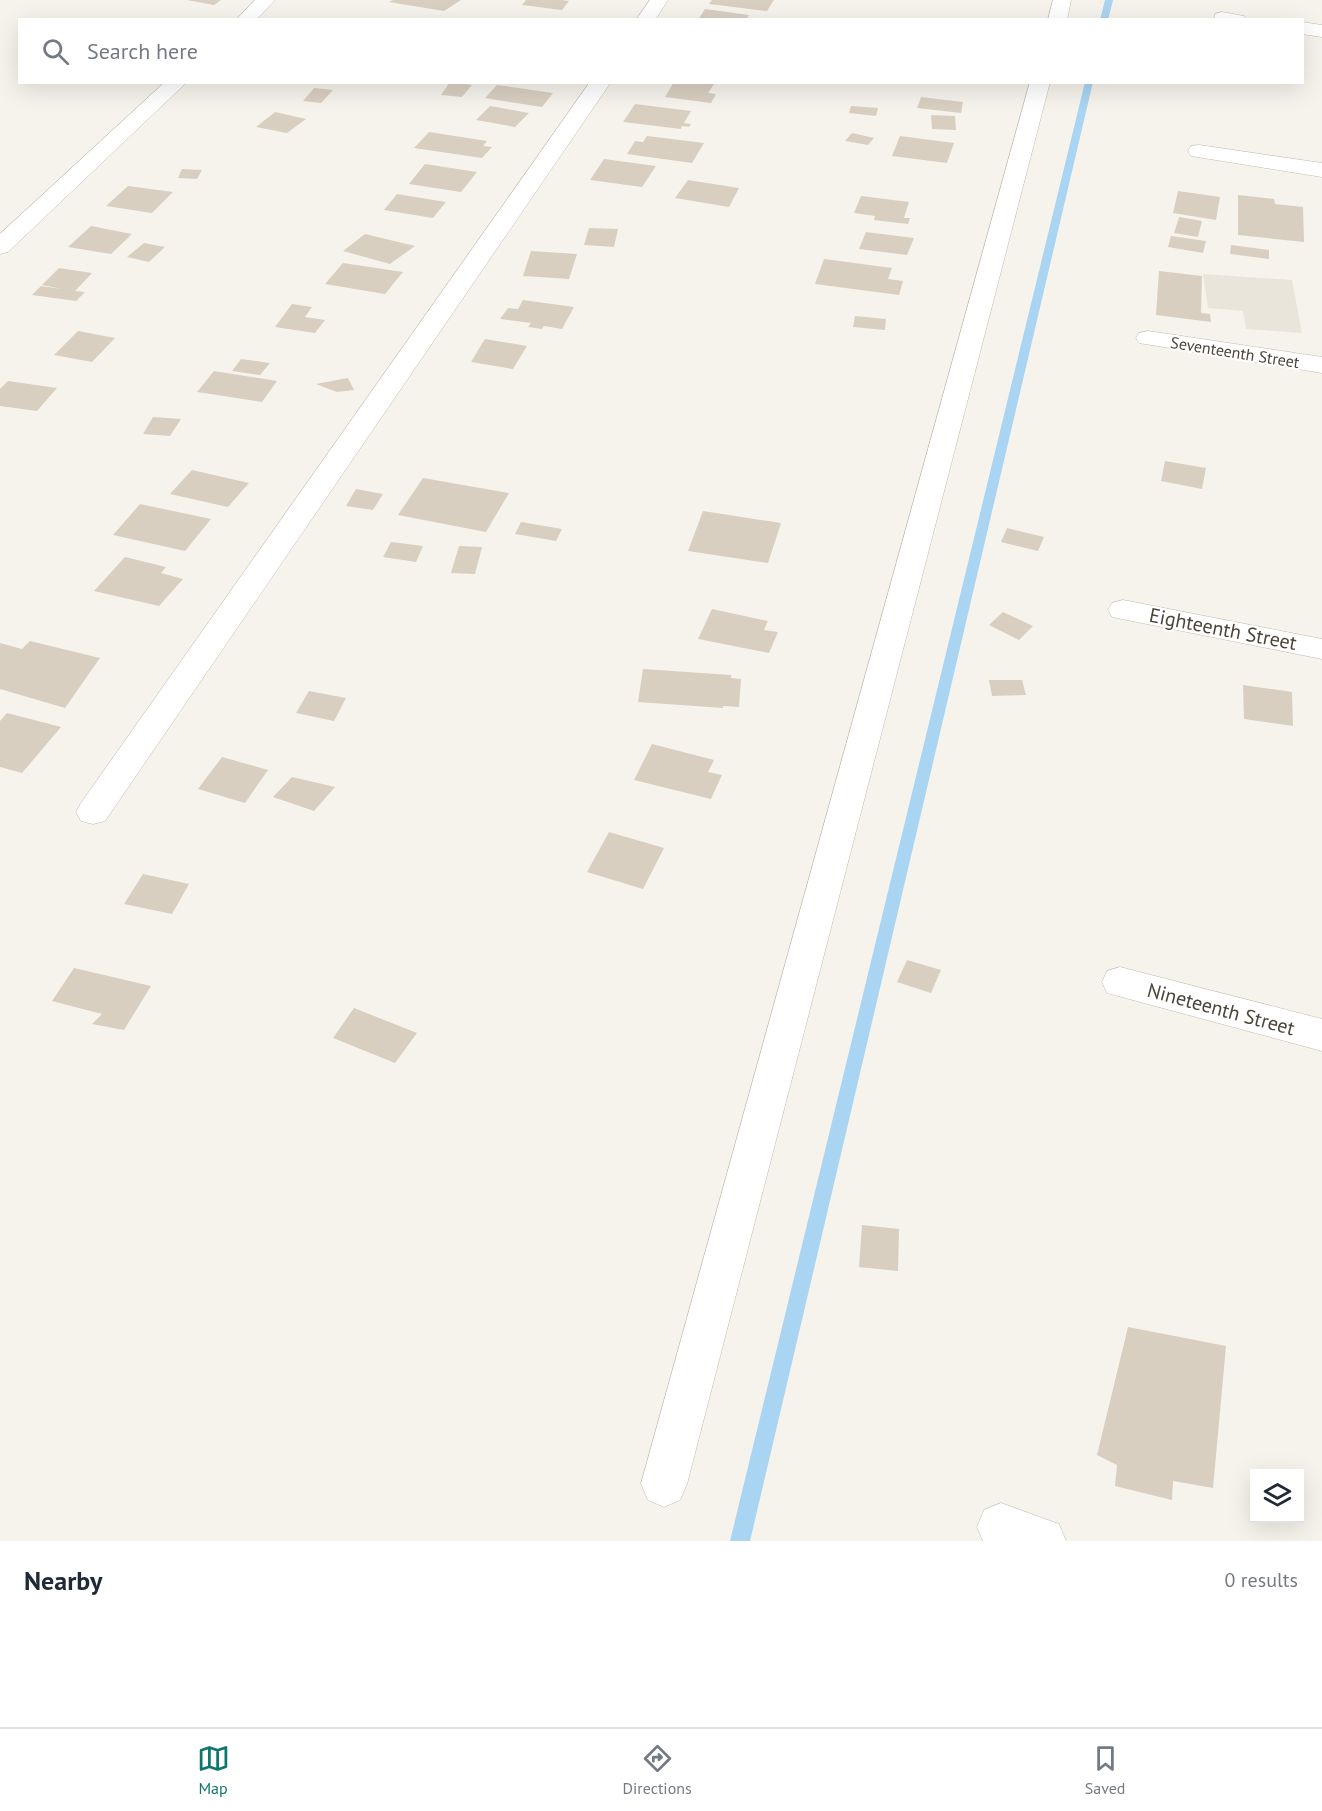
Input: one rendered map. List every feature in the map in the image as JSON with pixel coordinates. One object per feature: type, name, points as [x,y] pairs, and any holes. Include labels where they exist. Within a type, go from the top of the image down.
[{"type":"street","points":[[247,18],[266,0]]},
{"type":"street","points":[[646,18],[659,0]]},
{"type":"street","points":[[1058,18],[1062,0]]},
{"type":"street","points":[[1304,28],[1322,31]]},
{"type":"street","points":[[0,247],[175,84]]},
{"type":"street","points":[[93,812],[600,84]]},
{"type":"street","points":[[664,1484],[1039,84]]},
{"type":"street","points":[[1199,151],[1322,170]]},
{"type":"street","name":"Seventeenth Street","points":[[1148,338],[1322,365]]},
{"type":"street","name":"Eighteenth Street","points":[[1123,610],[1322,649]]},
{"type":"street","name":"Nineteenth Street","points":[[1120,982],[1322,1035]]},
{"type":"shaded area","points":[[1203,274],[1292,280],[1302,333],[1246,329],[1243,311],[1208,308]]},
{"type":"building","points":[[187,0],[221,0],[214,5]]},
{"type":"building","points":[[393,0],[461,0],[444,11],[389,2]]},
{"type":"building","points":[[526,0],[569,1],[562,10],[522,5]]},
{"type":"building","points":[[712,0],[774,0],[767,11],[709,4]]},
{"type":"building","points":[[705,9],[749,15],[747,18],[699,18]]},
{"type":"building","points":[[449,84],[472,85],[462,97],[441,95]]},
{"type":"building","points":[[673,84],[714,84],[708,93],[716,94],[711,103],[665,97]]},
{"type":"building","points":[[497,85],[553,93],[542,107],[485,98]]},
{"type":"building","points":[[314,88],[333,90],[321,103],[303,101]]},
{"type":"building","points":[[921,97],[963,102],[961,113],[917,108]]},
{"type":"building","points":[[635,104],[691,111],[684,123],[691,124],[689,127],[682,126],[681,129],[623,122]]},
{"type":"building","points":[[490,106],[529,113],[515,127],[476,120]]},
{"type":"building","points":[[851,106],[878,108],[876,116],[849,113]]},
{"type":"building","points":[[275,112],[306,119],[287,133],[256,127]]},
{"type":"building","points":[[931,115],[955,116],[956,130],[932,129]]},
{"type":"building","points":[[429,132],[487,141],[483,146],[492,147],[482,158],[414,148]]},
{"type":"building","points":[[852,133],[874,138],[868,145],[845,141]]},
{"type":"building","points":[[647,136],[704,143],[692,163],[627,154],[635,141],[643,142]]},
{"type":"building","points":[[900,136],[954,143],[947,163],[892,156]]},
{"type":"building","points":[[604,159],[656,166],[642,187],[590,180]]},
{"type":"building","points":[[425,164],[477,172],[461,192],[409,184]]},
{"type":"building","points":[[182,169],[202,170],[197,179],[178,178]]},
{"type":"building","points":[[688,180],[739,188],[729,207],[675,198]]},
{"type":"building","points":[[128,186],[173,192],[152,213],[106,206]]},
{"type":"building","points":[[1178,191],[1220,197],[1216,220],[1173,213]]},
{"type":"building","points":[[397,194],[446,202],[433,218],[384,210]]},
{"type":"building","points":[[1238,195],[1274,199],[1275,204],[1303,207],[1304,242],[1238,235]]},
{"type":"building","points":[[861,196],[909,202],[904,218],[910,218],[908,224],[874,220],[875,216],[854,213]]},
{"type":"building","points":[[1179,217],[1202,221],[1198,237],[1174,233]]},
{"type":"building","points":[[91,226],[132,234],[111,254],[68,247]]},
{"type":"building","points":[[589,228],[618,229],[614,247],[584,245]]},
{"type":"building","points":[[866,232],[914,238],[907,255],[859,249]]},
{"type":"building","points":[[365,234],[415,246],[390,264],[343,251]]},
{"type":"building","points":[[1171,236],[1206,241],[1203,253],[1168,247]]},
{"type":"building","points":[[144,243],[165,247],[149,262],[127,257]]},
{"type":"building","points":[[1231,245],[1269,250],[1269,259],[1230,254]]},
{"type":"building","points":[[531,251],[577,254],[569,279],[523,276]]},
{"type":"building","points":[[824,259],[892,268],[888,279],[903,281],[899,295],[815,284]]},
{"type":"building","points":[[343,263],[403,272],[385,294],[325,284]]},
{"type":"building","points":[[59,268],[92,273],[75,291],[85,292],[76,301],[32,295],[41,286],[63,289],[42,285]]},
{"type":"building","points":[[1159,271],[1202,276],[1201,313],[1210,314],[1211,322],[1156,315]]},
{"type":"building","points":[[523,300],[574,307],[562,329],[544,326],[542,329],[528,327],[531,323],[500,319],[508,308],[518,309]]},
{"type":"building","points":[[292,304],[312,307],[305,317],[325,320],[315,333],[275,327]]},
{"type":"building","points":[[855,316],[886,319],[885,330],[853,327]]},
{"type":"building","points":[[78,331],[115,338],[92,362],[54,355]]},
{"type":"building","points":[[485,339],[527,346],[513,369],[471,362]]},
{"type":"building","points":[[241,359],[270,363],[260,375],[232,371]]},
{"type":"building","points":[[214,371],[277,381],[262,402],[197,392]]},
{"type":"building","points":[[348,378],[354,390],[337,392],[316,384]]},
{"type":"building","points":[[8,381],[57,388],[37,411],[0,406],[0,389]]},
{"type":"building","points":[[153,417],[181,419],[170,436],[143,434]]},
{"type":"building","points":[[1165,461],[1206,468],[1202,489],[1161,481]]},
{"type":"building","points":[[192,470],[249,483],[228,507],[170,494]]},
{"type":"building","points":[[423,478],[509,493],[486,532],[398,515]]},
{"type":"building","points":[[356,489],[383,494],[373,510],[346,506]]},
{"type":"building","points":[[140,504],[211,519],[185,551],[113,535]]},
{"type":"building","points":[[703,511],[781,523],[768,563],[688,551]]},
{"type":"building","points":[[521,522],[562,529],[556,541],[515,534]]},
{"type":"building","points":[[1007,528],[1044,537],[1038,551],[1001,542]]},
{"type":"building","points":[[391,542],[423,546],[416,562],[383,557]]},
{"type":"building","points":[[459,546],[482,547],[475,574],[451,573]]},
{"type":"building","points":[[125,557],[166,567],[161,573],[183,579],[159,606],[94,591]]},
{"type":"building","points":[[712,609],[768,621],[764,630],[778,632],[769,653],[698,639]]},
{"type":"building","points":[[1003,612],[1033,626],[1019,640],[989,625]]},
{"type":"building","points":[[30,641],[100,658],[65,708],[0,689],[0,643],[22,649]]},
{"type":"building","points":[[643,669],[731,675],[731,678],[741,679],[739,707],[638,702]]},
{"type":"building","points":[[989,680],[1022,680],[1026,695],[992,696]]},
{"type":"building","points":[[1243,685],[1292,692],[1293,726],[1244,719]]},
{"type":"building","points":[[309,691],[346,698],[334,721],[296,713]]},
{"type":"building","points":[[7,713],[61,727],[22,773],[0,767],[0,721]]},
{"type":"building","points":[[652,744],[714,760],[708,772],[722,775],[711,799],[634,780]]},
{"type":"building","points":[[222,757],[268,770],[245,803],[198,789]]},
{"type":"building","points":[[292,777],[335,787],[314,811],[273,797]]},
{"type":"building","points":[[609,832],[664,848],[643,889],[587,872]]},
{"type":"building","points":[[143,874],[189,884],[172,914],[124,904]]},
{"type":"building","points":[[907,960],[941,970],[931,993],[897,982]]},
{"type":"building","points":[[74,968],[151,986],[124,1030],[92,1024],[102,1014],[52,1001]]},
{"type":"building","points":[[354,1008],[417,1033],[395,1063],[333,1038]]},
{"type":"building","points":[[862,1225],[899,1229],[898,1271],[859,1267]]},
{"type":"building","points":[[1128,1327],[1226,1346],[1213,1488],[1173,1481],[1172,1500],[1115,1486],[1117,1465],[1097,1455]]},
{"type":"waterway","points":[[1104,18],[1109,0]]},
{"type":"waterway","points":[[740,1541],[1089,84]]}]
